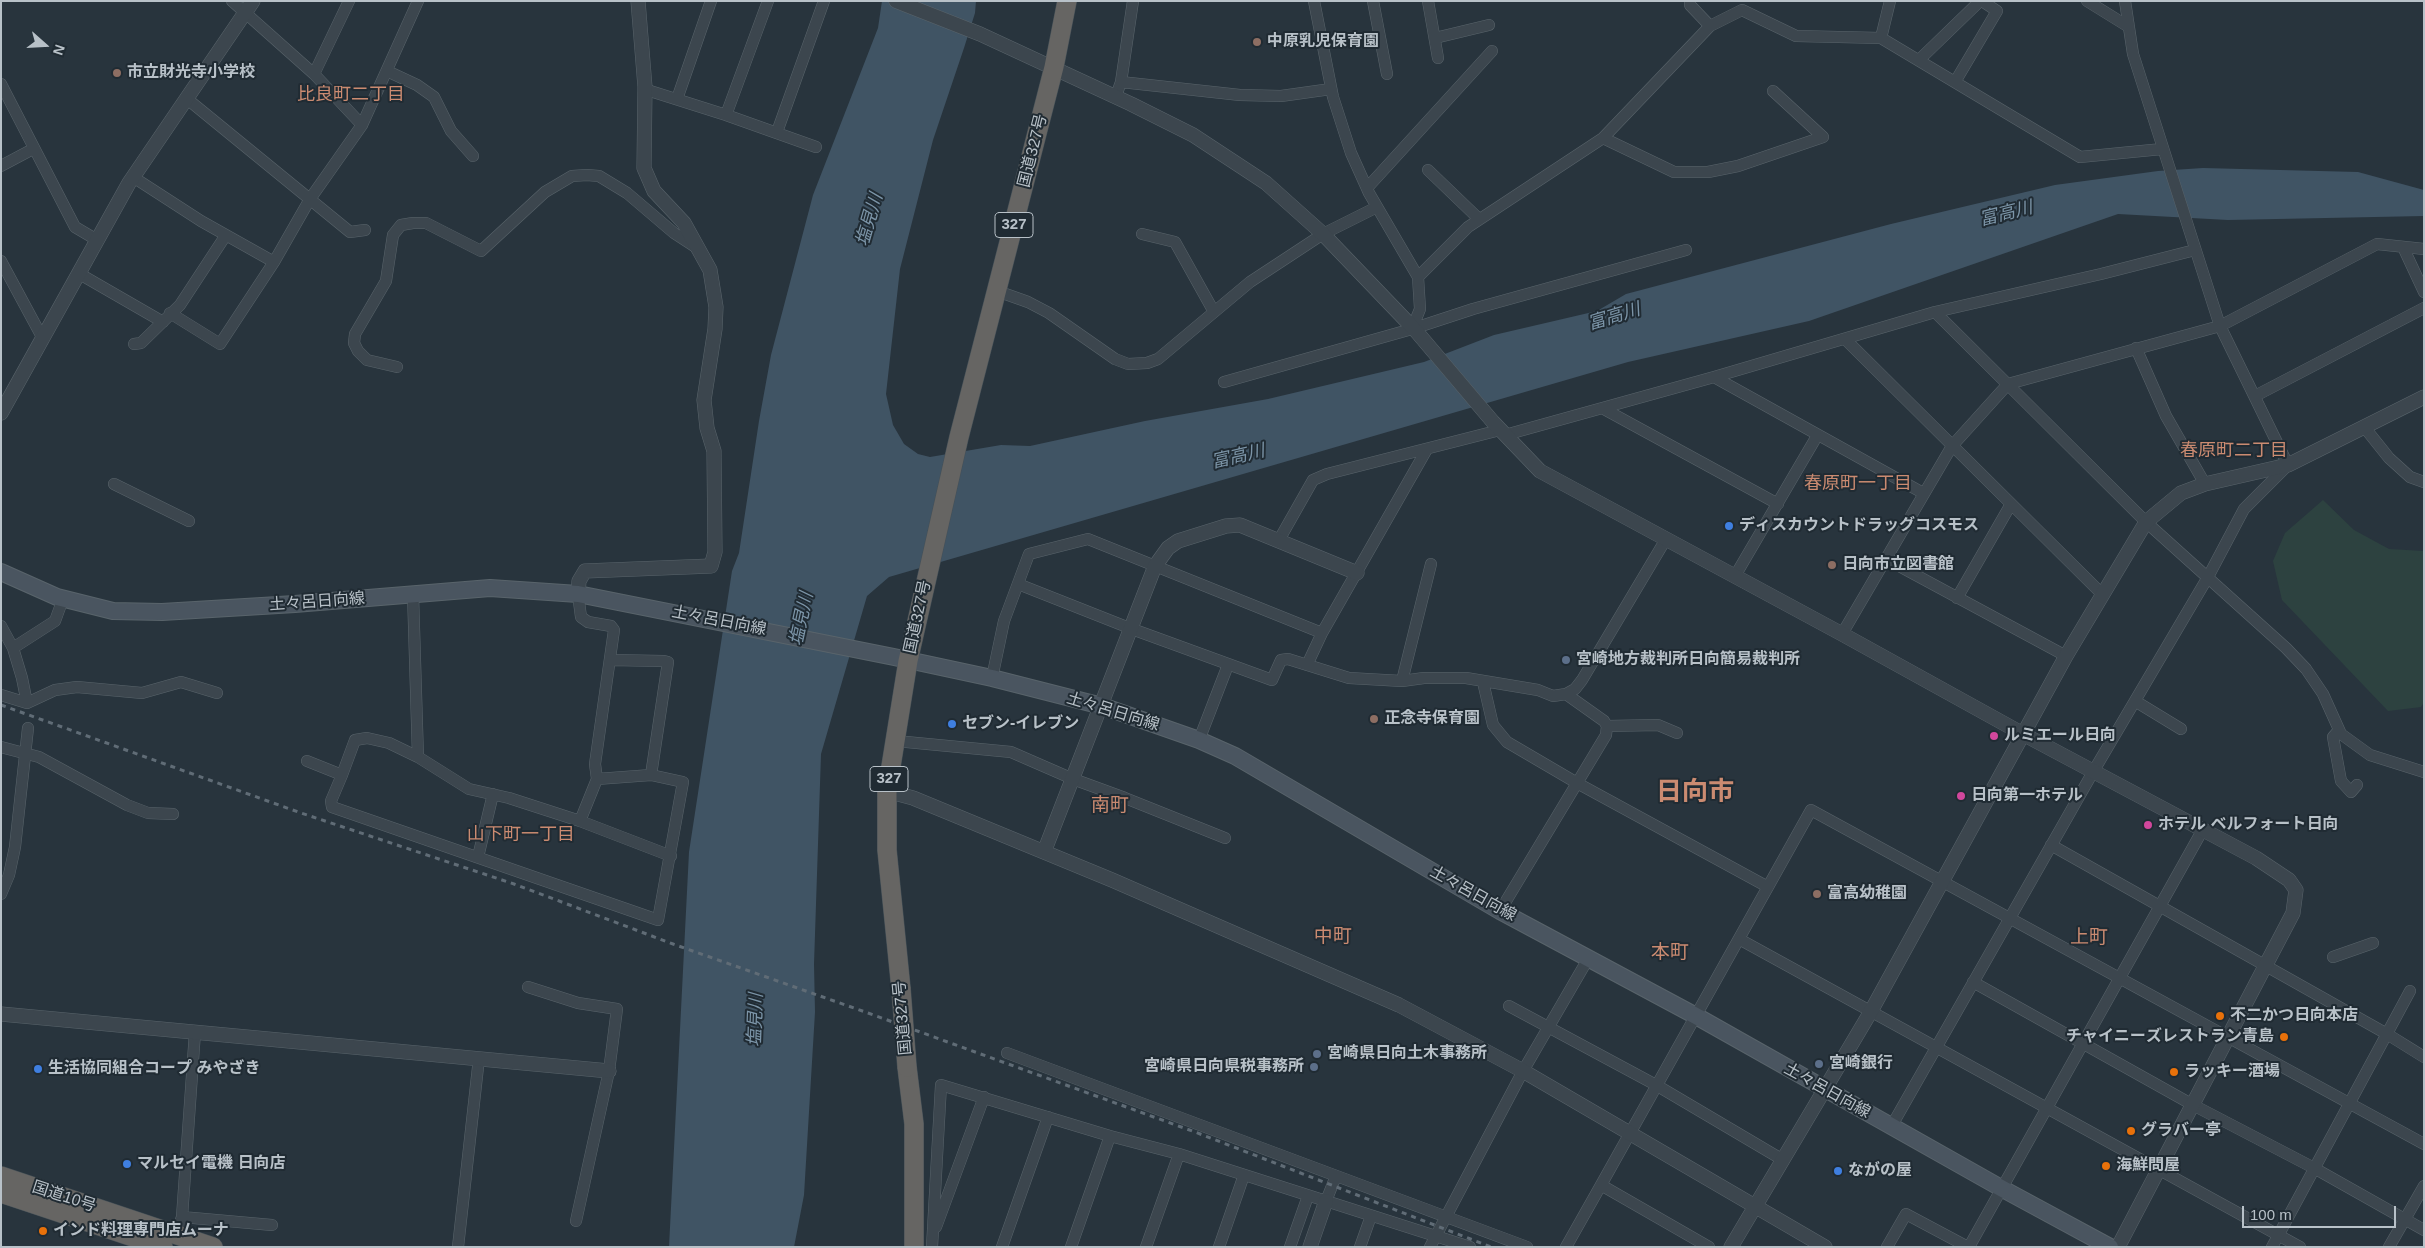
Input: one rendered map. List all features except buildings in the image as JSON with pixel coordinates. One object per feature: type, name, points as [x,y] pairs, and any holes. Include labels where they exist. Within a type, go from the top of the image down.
[{"type":"highway","name":"国道327号","points":[[914,1247],[914,1124],[887,850],[887,791],[896,741],[901,659],[927,571],[1054,67],[1067,1]]},
{"type":"highway","name":"国道10号","points":[[1,1176],[213,1247]]},
{"type":"highway","name":"国道10号","points":[[1,1193],[174,1233]]},
{"type":"main road","name":"土々呂日向線","points":[[1,572],[63,599],[113,611],[162,612],[295,604],[490,588],[578,594],[716,620],[992,678],[1102,706],[1199,740],[1266,774],[1500,911],[1696,1016],[1891,1127],[2110,1247]]},
{"type":"street","points":[[232,1],[249,7],[362,125]]},
{"type":"street","points":[[314,74],[349,1]]},
{"type":"street","points":[[170,313],[220,344],[274,262],[310,199],[362,125],[418,1]]},
{"type":"street","points":[[580,821],[597,780],[595,764],[614,630],[611,626],[588,622],[581,617],[578,594],[579,581],[585,571],[711,566],[715,552],[714,452],[707,428],[704,400],[715,328],[716,307],[710,270],[684,223],[654,191],[644,168],[645,91],[638,1]]},
{"type":"street","points":[[677,99],[712,1]]},
{"type":"street","points":[[726,115],[768,1]]},
{"type":"street","points":[[777,132],[824,1]]},
{"type":"street","points":[[896,1],[980,34],[1116,96],[1193,135],[1266,183],[1323,234],[1414,330],[1499,429],[1540,471],[2202,831],[2256,858],[2289,880],[2296,890],[2293,913],[2118,1247]]},
{"type":"street","points":[[1116,96],[1121,82],[1133,1]]},
{"type":"street","points":[[1314,1],[1331,89],[1351,153],[1367,188],[1418,277],[1420,308],[1414,330]]},
{"type":"street","points":[[1374,1],[1387,74]]},
{"type":"street","points":[[1428,1],[1438,58]]},
{"type":"street","points":[[1690,1],[1690,5],[1710,26]]},
{"type":"street","points":[[1881,38],[1890,1]]},
{"type":"street","points":[[1919,60],[1981,1],[1997,11],[1955,82]]},
{"type":"street","points":[[2087,1],[2129,27]]},
{"type":"street","points":[[2125,1],[2133,54],[2220,326],[2288,465]]},
{"type":"street","points":[[1,413],[133,177],[249,7]]},
{"type":"street","points":[[1418,277],[1468,227],[1603,138],[1710,26],[1742,10],[1796,36],[1881,38],[2080,157],[2164,153]]},
{"type":"street","points":[[1435,38],[1489,25]]},
{"type":"street","points":[[1367,188],[1492,50]]},
{"type":"street","points":[[387,71],[417,85],[434,97],[452,131],[474,156]]},
{"type":"street","points":[[1121,82],[1240,95],[1281,96],[1331,89]]},
{"type":"street","points":[[1,84],[74,227],[97,240]]},
{"type":"street","points":[[645,91],[726,115],[816,147]]},
{"type":"street","points":[[1603,138],[1674,172],[1708,172],[1738,166],[1823,137],[1773,91]]},
{"type":"street","points":[[186,98],[350,232],[366,230]]},
{"type":"street","points":[[1,166],[33,149]]},
{"type":"street","points":[[1428,170],[1479,220]]},
{"type":"street","points":[[397,367],[367,360],[358,351],[354,343],[355,334],[386,281],[393,235],[401,225],[413,223],[426,224],[481,250],[545,192],[572,176],[587,175],[599,176],[628,193],[674,233],[698,248]]},
{"type":"street","points":[[133,177],[226,235],[274,262]]},
{"type":"street","points":[[997,291],[1028,302],[1049,313],[1115,359],[1128,364],[1147,363],[1158,360],[1250,282],[1323,234],[1378,207]]},
{"type":"street","points":[[1142,234],[1175,242],[1214,312]]},
{"type":"street","points":[[134,344],[142,343],[190,291],[226,235]]},
{"type":"street","points":[[1279,540],[1313,480],[1499,429],[1602,408],[1935,312],[2101,274],[2194,244]]},
{"type":"street","points":[[1842,634],[1952,446],[2008,384],[2220,326],[2376,244],[2424,249]]},
{"type":"street","points":[[2403,246],[2424,292]]},
{"type":"street","points":[[1224,382],[1414,330],[1473,309],[1686,250]]},
{"type":"street","points":[[1,261],[42,337]]},
{"type":"street","points":[[78,273],[163,322]]},
{"type":"street","points":[[2255,396],[2424,308]]},
{"type":"street","points":[[1935,312],[2146,522],[2286,648],[2306,669],[2323,694],[2338,730],[2370,755],[2424,772]]},
{"type":"street","points":[[1845,339],[2102,594]]},
{"type":"street","points":[[2136,348],[2166,416],[2205,484]]},
{"type":"street","points":[[1714,377],[1817,436],[1924,493]]},
{"type":"street","points":[[1730,1247],[1826,1090],[2066,656],[2146,522],[2181,493],[2205,484],[2288,465],[2424,397]]},
{"type":"street","points":[[1602,408],[1778,504]]},
{"type":"street","points":[[2365,428],[2389,458],[2410,477],[2424,482]]},
{"type":"street","points":[[1735,576],[1817,436]]},
{"type":"street","points":[[1307,665],[1322,633],[1428,449]]},
{"type":"street","points":[[1891,1127],[2093,772],[2208,577],[2244,509],[2288,465]]},
{"type":"street","points":[[114,484],[189,521]]},
{"type":"street","points":[[1957,598],[2011,504]]},
{"type":"street","points":[[1044,852],[1155,566],[1168,548],[1178,541],[1226,526],[1240,525],[1357,573]]},
{"type":"street","points":[[992,678],[1004,622],[1030,554],[1088,539],[1322,633]]},
{"type":"street","points":[[1018,584],[1132,629],[1272,680],[1281,660],[1288,658],[1349,678],[1402,680],[1457,678],[1538,690],[1553,696],[1566,694],[1575,689],[1582,680],[1666,539]]},
{"type":"street","points":[[1886,560],[2066,656]]},
{"type":"street","points":[[1402,680],[1431,564]]},
{"type":"street","points":[[413,594],[418,757]]},
{"type":"street","points":[[13,648],[55,620],[63,599]]},
{"type":"street","points":[[1,626],[13,648],[22,678],[26,703]]},
{"type":"street","points":[[610,660],[664,660],[668,662],[651,776]]},
{"type":"street","points":[[1199,740],[1228,665]]},
{"type":"street","points":[[1,695],[26,703],[55,690],[77,687],[107,688],[142,693],[180,682],[217,693]]},
{"type":"street","points":[[1483,682],[1489,712],[1499,734],[1507,742],[1577,783],[1768,887]]},
{"type":"street","points":[[1566,694],[1607,726],[1658,725],[1677,733]]},
{"type":"street","points":[[2135,701],[2181,729]]},
{"type":"street","points":[[1500,911],[1606,735],[1607,726]]},
{"type":"street","points":[[1,894],[9,875],[15,847],[28,728]]},
{"type":"street","points":[[2338,730],[2332,737],[2341,781],[2351,792],[2357,785]]},
{"type":"street","points":[[597,780],[651,776],[683,782],[671,856],[658,920],[332,807],[332,801],[356,740],[367,738],[389,743],[418,757],[469,789],[493,794],[580,821],[671,856]]},
{"type":"street","points":[[896,741],[1011,752],[1073,779],[1225,838]]},
{"type":"street","points":[[1,746],[25,752],[74,774],[99,791],[127,805],[148,812],[173,814]]},
{"type":"street","points":[[306,761],[342,775]]},
{"type":"street","points":[[887,791],[913,798],[1044,852],[1250,939],[1399,1005],[1523,1071],[1825,1247]]},
{"type":"street","points":[[478,857],[493,794]]},
{"type":"street","points":[[1566,1247],[1811,810],[2424,1144]]},
{"type":"street","points":[[1887,1247],[1906,1214],[1968,1247],[2202,831]]},
{"type":"street","points":[[2051,845],[2387,1034],[2424,1058]]},
{"type":"street","points":[[1740,939],[1870,1013],[1936,1047],[2300,1247]]},
{"type":"street","points":[[2333,957],[2374,943]]},
{"type":"street","points":[[1432,1241],[1523,1071],[1588,959]]},
{"type":"street","points":[[1973,982],[2193,1105],[2314,1168],[2424,1230]]},
{"type":"street","points":[[528,987],[578,1003],[617,1009],[609,1071],[576,1221]]},
{"type":"street","points":[[2272,1247],[2410,991]]},
{"type":"street","points":[[1509,1006],[1656,1085],[1783,1160]]},
{"type":"street","points":[[1,1014],[609,1071]]},
{"type":"street","points":[[195,1032],[174,1233],[272,1225]]},
{"type":"street","points":[[1007,1053],[1527,1247]]},
{"type":"street","points":[[458,1247],[479,1058]]},
{"type":"street","points":[[932,1242],[941,1085],[1110,1136],[1179,1154],[1371,1216],[1432,1241],[1470,1247]]},
{"type":"street","points":[[932,1242],[984,1097]]},
{"type":"street","points":[[1002,1247],[1048,1117]]},
{"type":"street","points":[[1071,1247],[1110,1136]]},
{"type":"street","points":[[1146,1247],[1179,1154]]},
{"type":"street","points":[[1219,1247],[1244,1175]]},
{"type":"street","points":[[1310,1247],[1336,1176]]},
{"type":"street","points":[[1601,1185],[1709,1247]]},
{"type":"street","points":[[2389,1247],[2424,1186]]},
{"type":"street","points":[[1290,1247],[1308,1196]]},
{"type":"street","points":[[1360,1247],[1371,1216]]},
{"type":"green space","points":[[2323,500],[2354,530],[2389,549],[2424,551],[2424,702],[2421,707],[2388,711],[2282,600],[2273,561],[2285,533]]},
{"type":"water","points":[[882,1],[976,1],[975,13],[933,140],[900,269],[886,394],[893,425],[904,444],[918,454],[930,457],[1001,445],[1030,446],[1145,421],[1268,399],[1424,362],[1494,335],[1597,311],[1626,294],[1891,224],[2055,185],[2158,171],[2203,168],[2358,172],[2424,190],[2424,216],[2228,220],[2118,214],[1809,321],[1628,362],[889,577],[867,596],[821,754],[814,964],[815,1012],[804,1195],[794,1247],[669,1247],[689,852],[732,571],[739,553],[771,355],[813,195],[878,28]]},
{"type":"railway","points":[[1,705],[301,813],[514,884],[673,944],[1195,1132],[1491,1247]]},
{"type":"place","name":"中原乳児保育園","points":[[1257,42]]},
{"type":"place","name":"市立財光寺小学校","points":[[117,73]]},
{"type":"place","name":"ディスカウントドラッグコスモス","points":[[1729,526]]},
{"type":"place","name":"日向市立図書館","points":[[1832,565]]},
{"type":"place","name":"宮崎地方裁判所日向簡易裁判所","points":[[1566,660]]},
{"type":"place","name":"正念寺保育園","points":[[1374,719]]},
{"type":"place","name":"セブン-イレブン","points":[[952,724]]},
{"type":"place","name":"ルミエール日向","points":[[1994,736]]},
{"type":"place","name":"日向第一ホテル","points":[[1961,796]]},
{"type":"place","name":"ホテル ベルフォート日向","points":[[2148,825]]},
{"type":"place","name":"富高幼稚園","points":[[1817,894]]},
{"type":"place","name":"不二かつ日向本店","points":[[2220,1016]]},
{"type":"place","name":"チャイニーズレストラン青島","points":[[2284,1037]]},
{"type":"place","name":"宮崎県日向土木事務所","points":[[1317,1054]]},
{"type":"place","name":"宮崎銀行","points":[[1819,1064]]},
{"type":"place","name":"宮崎県日向県税事務所","points":[[1314,1067]]},
{"type":"place","name":"生活協同組合コープ みやざき","points":[[38,1069]]},
{"type":"place","name":"ラッキー酒場","points":[[2174,1072]]},
{"type":"place","name":"グラバー亭","points":[[2131,1131]]},
{"type":"place","name":"マルセイ電機 日向店","points":[[127,1164]]},
{"type":"place","name":"海鮮問屋","points":[[2106,1166]]},
{"type":"place","name":"ながの屋","points":[[1838,1171]]},
{"type":"place","name":"インド料理専門店ムーナ","points":[[43,1231]]},
{"type":"district","name":"比良町二丁目","points":[[351,95]]},
{"type":"district","name":"春原町二丁目","points":[[2234,451]]},
{"type":"district","name":"春原町一丁目","points":[[1858,484]]},
{"type":"district","name":"日向市","points":[[1695,793]]},
{"type":"district","name":"南町","points":[[1110,806]]},
{"type":"district","name":"山下町一丁目","points":[[521,835]]},
{"type":"district","name":"中町","points":[[1333,937]]},
{"type":"district","name":"上町","points":[[2089,938]]},
{"type":"district","name":"本町","points":[[1670,953]]},
{"type":"water label","name":"富高川","points":[[2006,214]]},
{"type":"water label","name":"塩見川","points":[[870,220]]},
{"type":"water label","name":"富高川","points":[[1614,317]]},
{"type":"water label","name":"富高川","points":[[1238,457]]},
{"type":"water label","name":"塩見川","points":[[802,619]]},
{"type":"water label","name":"塩見川","points":[[756,1020]]}]
